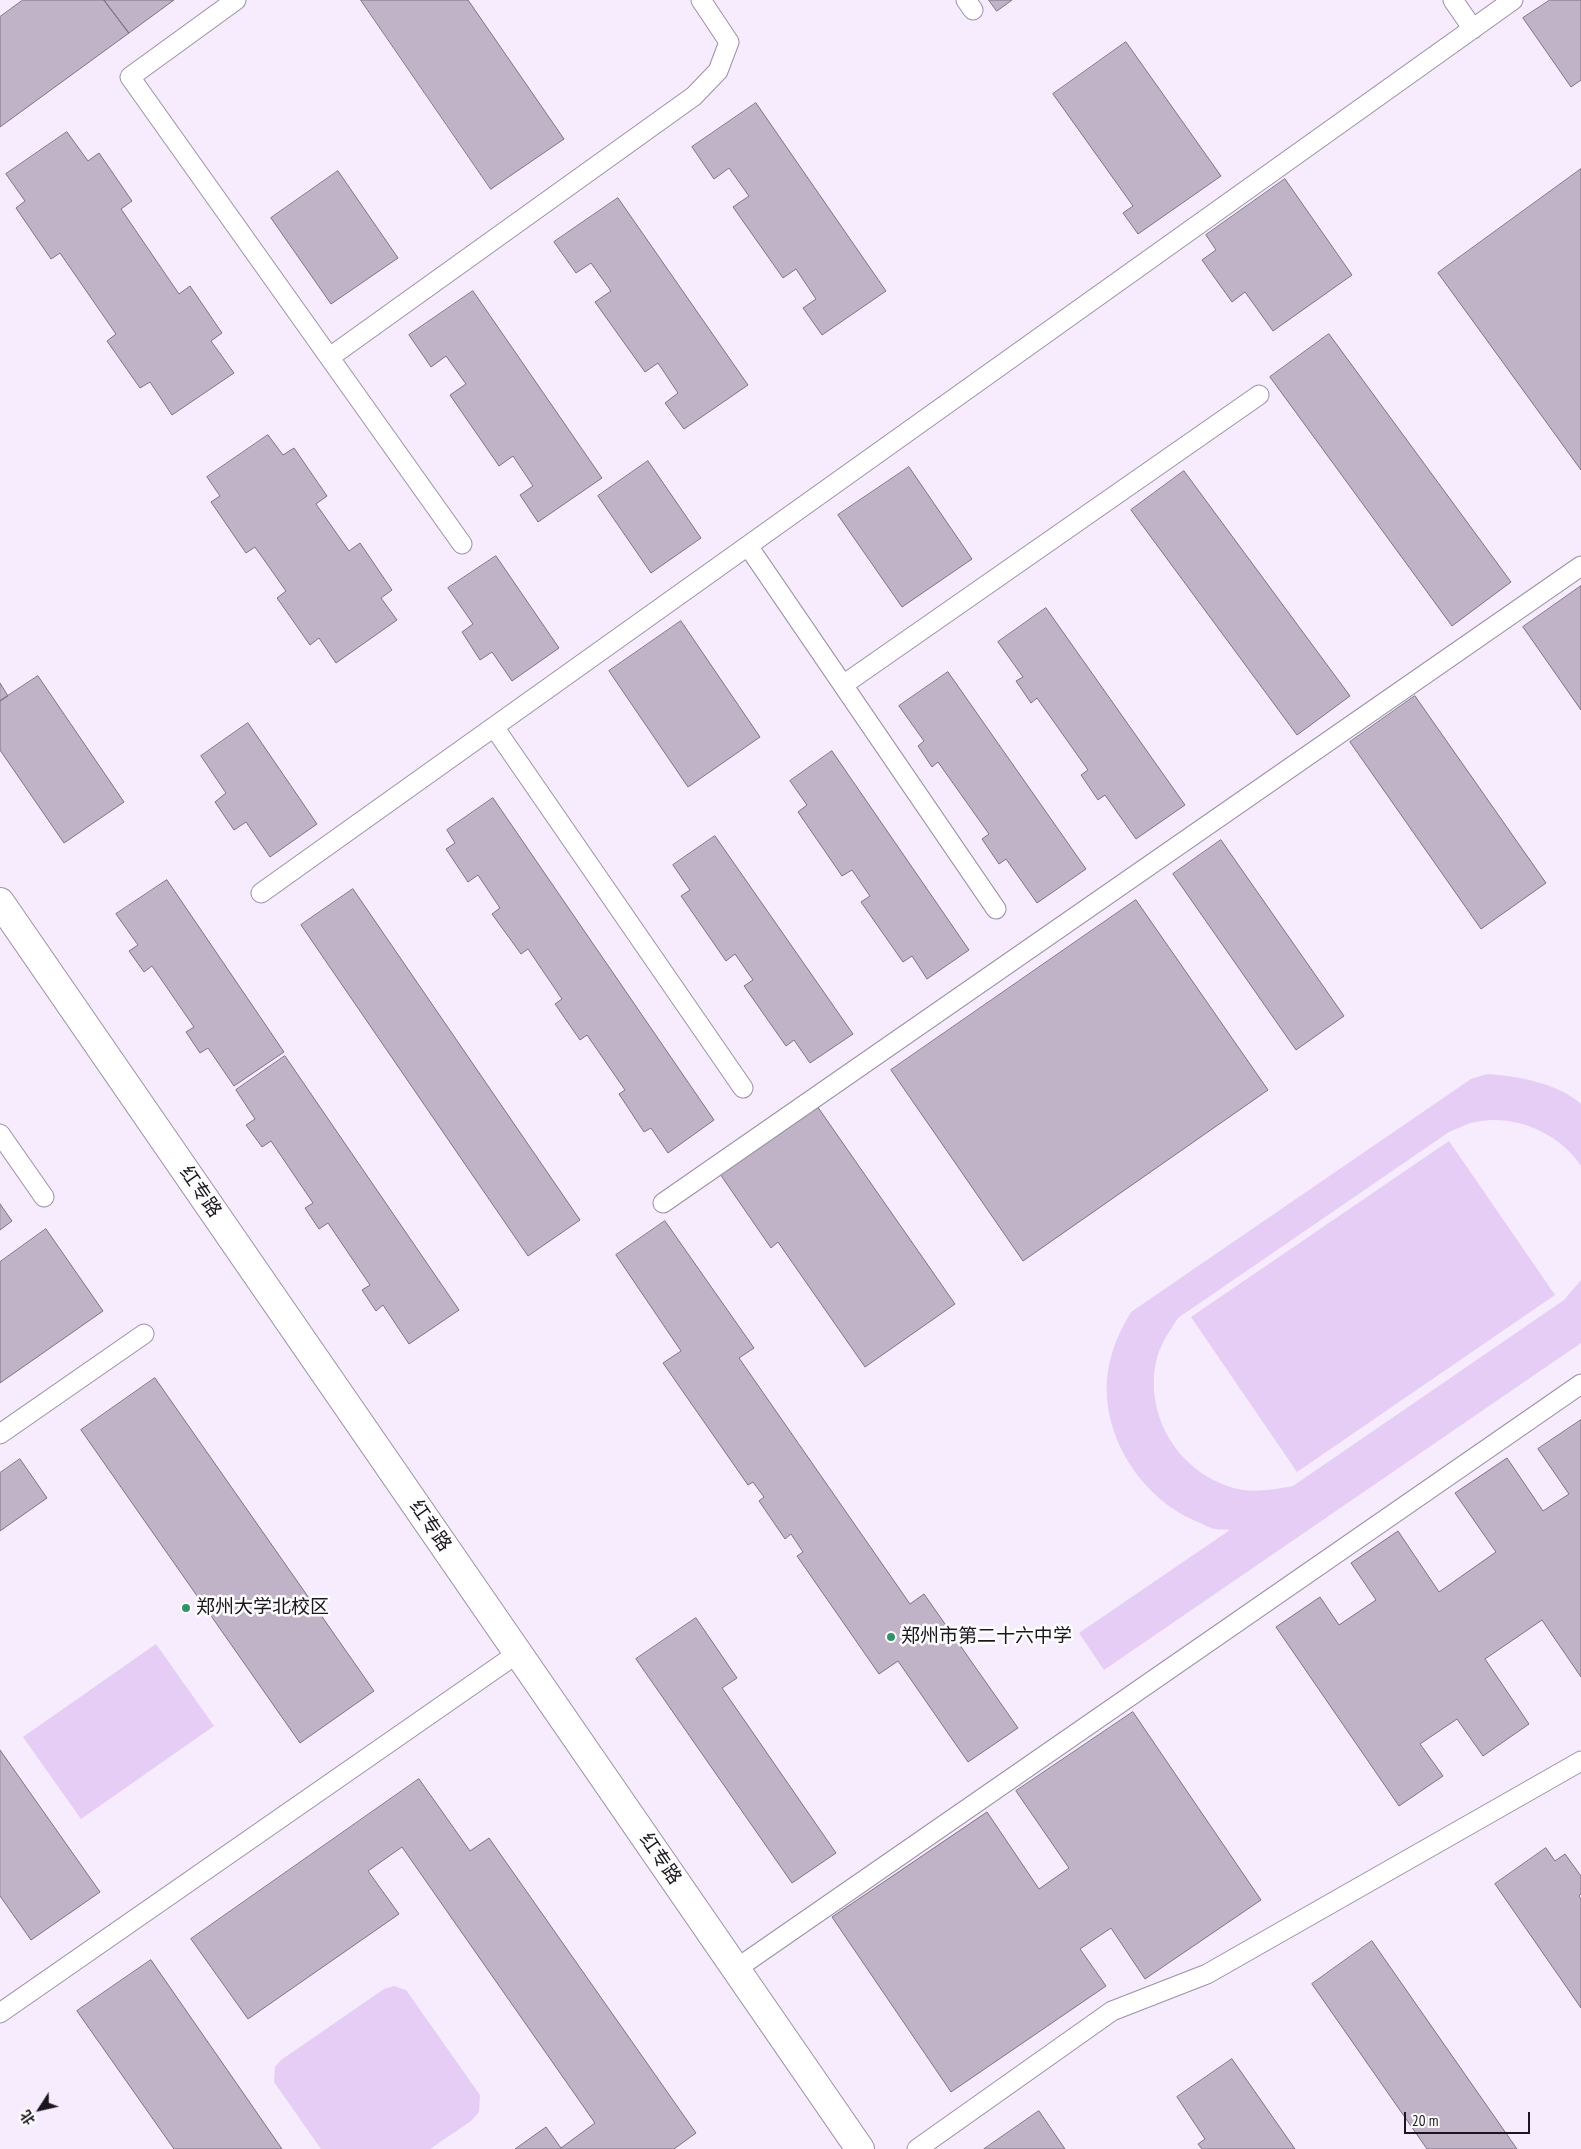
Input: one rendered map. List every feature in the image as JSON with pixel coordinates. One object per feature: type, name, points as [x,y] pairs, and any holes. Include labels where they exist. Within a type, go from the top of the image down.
[{"type":"street","name":"红专路","points":[[0,902],[860,2149]]},
{"type":"lane","points":[[236,0],[130,77],[462,544]]},
{"type":"lane","points":[[330,357],[694,96],[718,71],[729,42],[700,0]]},
{"type":"lane","points":[[1453,0],[1473,29]]},
{"type":"lane","points":[[261,893],[1513,0]]},
{"type":"lane","points":[[843,685],[1260,395]]},
{"type":"lane","points":[[748,546],[996,909]]},
{"type":"lane","points":[[663,1203],[1581,566]]},
{"type":"lane","points":[[494,727],[743,1088]]},
{"type":"lane","points":[[0,1134],[44,1197]]},
{"type":"lane","points":[[0,1434],[144,1334]]},
{"type":"lane","points":[[736,1969],[1581,1384]]},
{"type":"lane","points":[[0,2013],[518,1653]]},
{"type":"lane","points":[[917,2149],[1112,2011],[1207,1974],[1581,1761]]},
{"type":"shaded area","points":[[1487,1074],[1537,1082],[1561,1091],[1581,1104],[1581,1166],[1560,1143],[1533,1128],[1518,1123],[1486,1120],[1471,1123],[1449,1132],[1178,1318],[1162,1345],[1156,1362],[1154,1384],[1156,1405],[1163,1426],[1173,1444],[1186,1460],[1203,1474],[1222,1484],[1249,1491],[1293,1486],[1564,1300],[1581,1280],[1581,1343],[1104,1670],[1079,1633],[1230,1530],[1206,1526],[1176,1511],[1157,1496],[1140,1478],[1126,1457],[1115,1434],[1109,1410],[1107,1386],[1110,1361],[1121,1329],[1131,1312],[1471,1079]]},
{"type":"shaded area","points":[[1449,1141],[1555,1295],[1297,1472],[1191,1317]]},
{"type":"shaded area","points":[[156,1644],[214,1726],[81,1819],[23,1737]]},
{"type":"shaded area","points":[[394,1986],[406,1990],[480,2095],[479,2112],[471,2121],[430,2149],[321,2149],[274,2082],[275,2067],[281,2060],[384,1989]]},
{"type":"building","points":[[23,0],[104,0],[129,33],[0,127],[0,17]]},
{"type":"building","points":[[104,0],[174,0],[129,33]]},
{"type":"building","points":[[361,0],[468,0],[564,139],[491,189]]},
{"type":"building","points":[[989,0],[1012,0],[997,11]]},
{"type":"building","points":[[1550,0],[1581,0],[1581,80],[1571,87],[1523,18]]},
{"type":"building","points":[[1126,42],[1221,176],[1138,234],[1123,213],[1133,206],[1053,94]]},
{"type":"building","points":[[756,103],[886,291],[822,335],[803,308],[816,299],[796,269],[783,278],[733,207],[749,196],[729,168],[714,179],[692,147]]},
{"type":"building","points":[[67,132],[88,161],[99,153],[132,201],[121,209],[179,294],[190,286],[222,333],[211,341],[234,373],[172,415],[150,382],[140,388],[107,341],[116,334],[60,253],[51,259],[16,208],[25,201],[6,174]]},
{"type":"building","points":[[1581,169],[1581,470],[1438,273]]},
{"type":"building","points":[[338,171],[398,258],[331,304],[271,218]]},
{"type":"building","points":[[1285,179],[1352,275],[1273,331],[1245,292],[1232,302],[1202,260],[1216,250],[1206,235]]},
{"type":"building","points":[[618,198],[748,385],[684,429],[665,403],[678,393],[658,363],[645,372],[595,302],[611,291],[591,263],[576,273],[554,242]]},
{"type":"building","points":[[473,291],[602,478],[538,522],[520,495],[533,486],[513,456],[499,466],[450,395],[466,384],[446,356],[431,367],[409,335]]},
{"type":"building","points":[[1329,334],[1511,582],[1452,626],[1270,377]]},
{"type":"building","points":[[268,435],[283,455],[294,448],[327,496],[316,504],[349,551],[360,543],[392,590],[381,598],[397,620],[336,663],[319,638],[310,645],[277,598],[286,591],[255,547],[246,553],[211,502],[220,496],[207,477]]},
{"type":"building","points":[[648,461],[701,538],[651,573],[598,496]]},
{"type":"building","points":[[909,467],[972,559],[902,607],[838,515]]},
{"type":"building","points":[[1184,471],[1350,696],[1297,735],[1131,510]]},
{"type":"building","points":[[496,556],[559,648],[512,681],[492,652],[480,660],[462,632],[473,624],[448,588]]},
{"type":"building","points":[[1581,586],[1581,710],[1523,627]]},
{"type":"building","points":[[1046,608],[1185,805],[1136,839],[1105,795],[1098,800],[1081,775],[1088,770],[1037,698],[1031,703],[1016,681],[1023,677],[998,642]]},
{"type":"building","points":[[681,621],[760,737],[688,787],[609,671]]},
{"type":"building","points":[[948,672],[1086,869],[1037,903],[1006,859],[999,864],[982,839],[989,834],[938,762],[932,767],[918,746],[924,741],[899,706]]},
{"type":"building","points":[[38,676],[124,802],[64,843],[0,750],[0,701]]},
{"type":"building","points":[[0,683],[8,696],[0,701]]},
{"type":"building","points":[[1415,696],[1546,883],[1481,929],[1350,742]]},
{"type":"building","points":[[248,723],[317,824],[270,857],[246,822],[234,830],[215,802],[226,793],[201,756]]},
{"type":"building","points":[[832,751],[969,950],[927,979],[912,956],[903,962],[861,902],[870,896],[852,870],[842,876],[798,812],[807,805],[790,781]]},
{"type":"building","points":[[493,798],[714,1120],[668,1153],[651,1128],[644,1132],[619,1094],[625,1090],[587,1035],[580,1040],[555,1004],[562,999],[528,949],[521,954],[492,914],[500,908],[478,875],[468,882],[446,849],[455,843],[447,830]]},
{"type":"building","points":[[715,836],[853,1034],[810,1063],[794,1040],[786,1046],[744,986],[753,980],[735,954],[726,961],[681,896],[690,890],[673,865]]},
{"type":"building","points":[[1221,840],[1344,1016],[1296,1050],[1173,874]]},
{"type":"building","points":[[167,880],[284,1052],[234,1086],[208,1048],[200,1053],[186,1032],[194,1027],[152,966],[144,972],[129,951],[138,945],[116,914]]},
{"type":"building","points":[[353,889],[580,1220],[528,1256],[301,925]]},
{"type":"building","points":[[1136,900],[1268,1090],[1023,1261],[891,1070]]},
{"type":"building","points":[[285,1056],[459,1310],[409,1344],[383,1305],[376,1311],[362,1290],[370,1285],[328,1223],[319,1229],[305,1208],[313,1203],[271,1141],[262,1147],[246,1125],[255,1119],[236,1090]]},
{"type":"building","points":[[817,1106],[955,1304],[865,1367],[778,1242],[771,1248],[720,1174]]},
{"type":"building","points":[[0,1204],[12,1221],[0,1230]]},
{"type":"building","points":[[665,1221],[754,1348],[739,1358],[910,1604],[924,1594],[1018,1728],[968,1762],[898,1661],[879,1674],[797,1556],[803,1552],[791,1534],[785,1539],[759,1501],[764,1497],[753,1482],[748,1485],[663,1363],[681,1351],[616,1255]]},
{"type":"building","points":[[46,1229],[103,1311],[0,1383],[0,1262]]},
{"type":"building","points":[[155,1378],[374,1691],[300,1743],[81,1430]]},
{"type":"building","points":[[1581,1420],[1581,1677],[1542,1620],[1485,1659],[1529,1724],[1483,1756],[1457,1719],[1420,1744],[1443,1776],[1399,1806],[1276,1627],[1320,1597],[1339,1625],[1376,1600],[1351,1563],[1398,1531],[1439,1592],[1496,1552],[1455,1493],[1507,1458],[1543,1511],[1569,1494],[1538,1449]]},
{"type":"building","points":[[20,1459],[47,1498],[0,1531],[0,1473]]},
{"type":"building","points":[[696,1618],[737,1678],[722,1688],[836,1853],[792,1883],[636,1659]]},
{"type":"building","points":[[1133,1712],[1261,1900],[1145,1979],[1111,1928],[1080,1949],[1106,1986],[951,2092],[832,1917],[987,1812],[1039,1889],[1069,1868],[1016,1791]]},
{"type":"building","points":[[0,1750],[100,1892],[31,1940],[0,1896]]},
{"type":"building","points":[[419,1779],[470,1851],[489,1838],[696,2133],[674,2149],[515,2149],[546,2127],[561,2148],[595,2123],[402,1847],[368,1871],[399,1914],[248,2019],[191,1939]]},
{"type":"building","points":[[1546,1848],[1555,1861],[1565,1854],[1581,1876],[1581,1894],[1579,1896],[1581,1899],[1581,2008],[1495,1884]]},
{"type":"building","points":[[1372,1941],[1517,2149],[1427,2149],[1312,1984]]},
{"type":"building","points":[[151,1960],[282,2149],[174,2149],[77,2011]]},
{"type":"building","points":[[1232,2059],[1295,2149],[1202,2149],[1198,2144],[1205,2139],[1177,2097]]},
{"type":"building","points":[[1039,2111],[1065,2149],[984,2149]]},
{"type":"place","name":"郑州大学北校区","points":[[186,1608]]},
{"type":"place","name":"郑州市第二十六中学","points":[[891,1637]]}]
